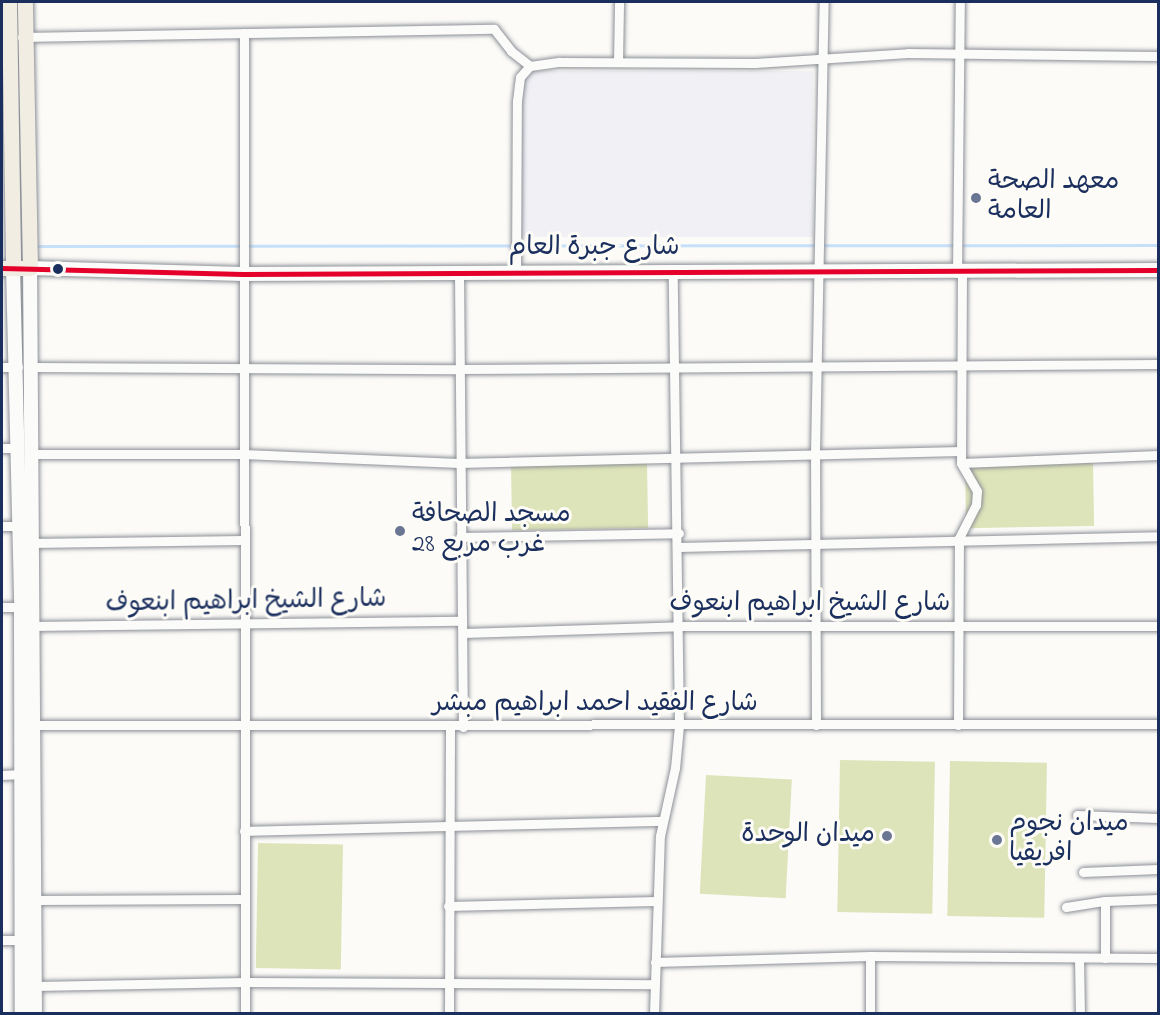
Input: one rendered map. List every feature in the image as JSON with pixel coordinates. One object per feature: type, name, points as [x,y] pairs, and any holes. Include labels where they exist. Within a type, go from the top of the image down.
[{"type":"highway","points":[[9,2],[7,268],[30,268],[26,2]]},
{"type":"main road","points":[[7,268],[25,367]]},
{"type":"main road","name":"شارع جبرة العام","points":[[30,268],[243,274],[960,273],[1158,270]]},
{"type":"main road","points":[[22,1014],[22,774],[32,626],[31,543],[25,451],[25,367],[30,268]]},
{"type":"main road","points":[[25,451],[20,526],[21,607],[34,900],[35,1014]]},
{"type":"street","points":[[618,62],[619,2]]},
{"type":"street","points":[[816,725],[815,453],[824,2]]},
{"type":"street","points":[[958,725],[959,538],[976,505],[977,491],[961,463],[963,366],[960,273],[960,2]]},
{"type":"street","points":[[7,37],[494,29],[511,51],[530,66],[618,62],[823,60],[908,53],[1158,56]]},
{"type":"street","points":[[244,33],[245,1014]]},
{"type":"street","points":[[516,274],[517,94],[520,77],[530,66]]},
{"type":"street","points":[[459,273],[458,369],[463,727]]},
{"type":"street","points":[[654,1014],[656,901],[662,821],[675,768],[679,726],[680,547],[673,273]]},
{"type":"street","points":[[2,367],[458,369],[1158,364]]},
{"type":"street","points":[[2,448],[25,451],[243,454],[459,463],[961,451]]},
{"type":"street","points":[[961,463],[1158,455]]},
{"type":"street","points":[[2,526],[20,526]]},
{"type":"street","points":[[460,537],[679,533]]},
{"type":"street","points":[[680,547],[816,541],[1158,536]]},
{"type":"street","points":[[31,543],[243,540]]},
{"type":"street","points":[[2,607],[21,607]]},
{"type":"street","name":"شارع الشيخ ابراهيم ابنعوف","points":[[32,626],[462,621]]},
{"type":"street","name":"شارع الشيخ ابراهيم ابنعوف","points":[[463,633],[680,626],[1158,626]]},
{"type":"street","name":"شارع الفقيد احمد ابراهيم مبشر","points":[[26,725],[244,723],[450,728],[1158,724]]},
{"type":"street","points":[[449,1014],[450,728]]},
{"type":"street","points":[[2,775],[22,774]]},
{"type":"street","points":[[1077,815],[1158,818]]},
{"type":"street","points":[[244,831],[448,829],[662,821]]},
{"type":"street","points":[[1083,872],[1158,869]]},
{"type":"street","points":[[34,900],[244,899]]},
{"type":"street","points":[[1066,907],[1105,901],[1158,899]]},
{"type":"street","points":[[448,906],[656,901]]},
{"type":"street","points":[[1105,901],[1105,958]]},
{"type":"street","points":[[2,940],[23,940]]},
{"type":"street","points":[[655,962],[870,956],[1158,958]]},
{"type":"street","points":[[870,956],[870,1014]]},
{"type":"street","points":[[1079,958],[1080,1014]]},
{"type":"street","points":[[35,986],[244,982],[449,985],[654,984]]},
{"type":"shaded area","points":[[521,71],[813,71],[813,237],[521,237]]},
{"type":"green space","points":[[647,463],[648,528],[512,530],[511,465]]},
{"type":"green space","points":[[1093,463],[1094,526],[966,528],[965,465]]},
{"type":"green space","name":"ميدان الوحدة","points":[[840,760],[935,762],[932,914],[837,912]]},
{"type":"green space","name":"ميدان نجوم افريقيا","points":[[950,761],[1047,763],[1044,918],[947,916]]},
{"type":"green space","points":[[706,775],[792,780],[786,898],[700,894]]},
{"type":"green space","points":[[258,843],[343,844],[341,969],[256,968]]},
{"type":"waterway","points":[[35,246],[1158,245]]},
{"type":"transit line","points":[[2,268],[243,274],[1158,270]]},
{"type":"place","name":"معهد الصحة العامة","points":[[976,198]]},
{"type":"place","name":"مسجد الصحافة غرب مربع 28","points":[[400,531]]},
{"type":"place","name":"ميدان الوحدة","points":[[887,836]]},
{"type":"place","name":"ميدان نجوم افريقيا","points":[[997,840]]}]
